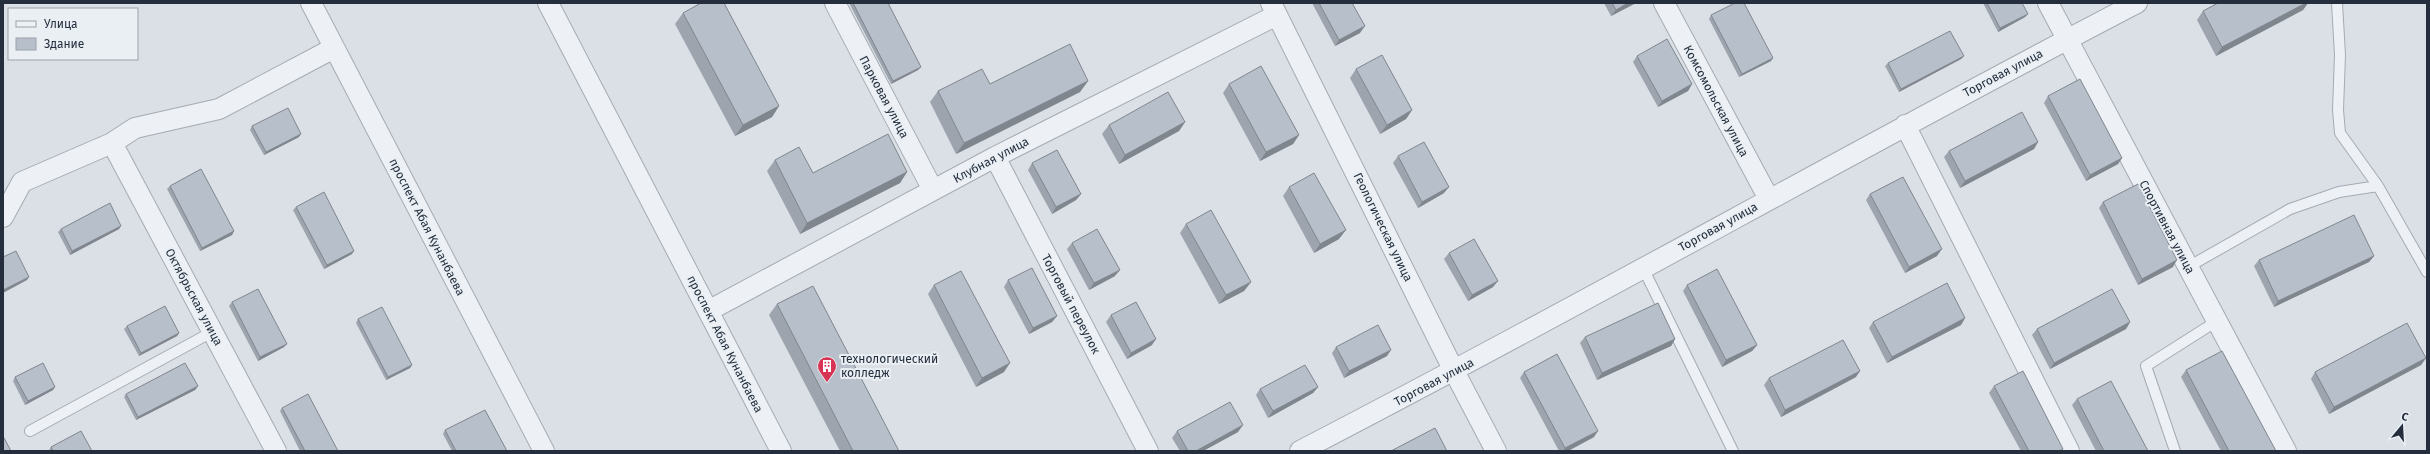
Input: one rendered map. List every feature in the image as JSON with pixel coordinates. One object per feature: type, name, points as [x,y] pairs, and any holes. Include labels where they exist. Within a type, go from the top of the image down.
[{"type":"street","name":"проспект Абая Кунанбаева","points":[[311,3],[544,451]]},
{"type":"street","name":"проспект Абая Кунанбаева","points":[[548,3],[781,451]]},
{"type":"street","name":"Парковая улица","points":[[835,3],[933,190]]},
{"type":"street","name":"Комсомольская улица","points":[[1664,3],[1769,199]]},
{"type":"street","name":"Спортивная улица","points":[[2048,3],[2286,451]]},
{"type":"street","name":"Торговая улица","points":[[1300,451],[1454,372],[1905,125],[2137,3]]},
{"type":"street","name":"Клубная улица","points":[[708,311],[1274,9]]},
{"type":"street","name":"Геологическая улица","points":[[1274,9],[1454,372],[1496,451]]},
{"type":"street","points":[[3,217],[22,182],[112,143],[135,128],[219,109],[334,48]]},
{"type":"street","points":[[1905,125],[2070,451]]},
{"type":"street","name":"Октябрьская улица","points":[[112,143],[276,451]]},
{"type":"street","name":"Торговый переулок","points":[[995,157],[1148,451]]},
{"type":"lane","points":[[2337,3],[2340,55],[2338,110],[2340,133],[2378,186],[2427,272]]},
{"type":"lane","points":[[2188,267],[2290,209],[2339,192],[2378,186]]},
{"type":"lane","points":[[1643,268],[1733,451]]},
{"type":"lane","points":[[2175,451],[2146,366],[2216,321]]},
{"type":"lane","points":[[30,431],[212,332]]},
{"type":"building","points":[[701,3],[724,3],[779,106],[743,125],[683,13]]},
{"type":"building","points":[[853,3],[888,3],[921,67],[893,81]]},
{"type":"building","points":[[1319,3],[1352,3],[1365,26],[1339,40]]},
{"type":"building","points":[[1612,3],[1628,3],[1616,10]]},
{"type":"building","points":[[1735,3],[1744,3],[1773,58],[1742,74],[1711,15]]},
{"type":"building","points":[[1987,3],[2022,3],[2028,14],[2000,28]]},
{"type":"building","points":[[2218,3],[2306,3],[2222,47],[2203,11]]},
{"type":"building","points":[[1950,31],[1964,56],[1901,89],[1888,63]]},
{"type":"building","points":[[1667,39],[1692,84],[1662,101],[1637,56]]},
{"type":"building","points":[[1070,44],[1088,81],[964,143],[938,91],[982,69],[990,84]]},
{"type":"building","points":[[1382,55],[1412,110],[1387,125],[1356,69]]},
{"type":"building","points":[[1261,66],[1299,135],[1266,152],[1229,84]]},
{"type":"building","points":[[2080,79],[2122,158],[2090,175],[2048,96]]},
{"type":"building","points":[[1168,92],[1185,122],[1125,155],[1109,125]]},
{"type":"building","points":[[288,108],[301,134],[266,152],[252,126]]},
{"type":"building","points":[[2022,112],[2038,142],[1965,181],[1949,151]]},
{"type":"building","points":[[888,134],[907,172],[807,223],[775,160],[799,147],[813,173]]},
{"type":"building","points":[[1424,142],[1449,187],[1422,202],[1398,156]]},
{"type":"building","points":[[1057,150],[1081,194],[1056,207],[1032,163]]},
{"type":"building","points":[[201,169],[234,231],[202,248],[170,186]]},
{"type":"building","points":[[1314,173],[1346,230],[1320,244],[1289,187]]},
{"type":"building","points":[[1903,177],[1942,249],[1909,267],[1870,194]]},
{"type":"building","points":[[2138,184],[2177,260],[2142,279],[2103,202]]},
{"type":"building","points":[[324,192],[354,251],[327,265],[296,207]]},
{"type":"building","points":[[110,203],[121,226],[72,251],[61,229]]},
{"type":"building","points":[[1211,210],[1251,282],[1226,295],[1186,224]]},
{"type":"building","points":[[2354,215],[2374,256],[2278,301],[2259,260]]},
{"type":"building","points":[[1097,229],[1120,270],[1094,283],[1072,243]]},
{"type":"building","points":[[1474,239],[1498,281],[1472,295],[1449,253]]},
{"type":"building","points":[[16,251],[29,277],[3,290],[3,257]]},
{"type":"building","points":[[1032,268],[1057,316],[1033,328],[1008,280]]},
{"type":"building","points":[[1717,269],[1757,345],[1726,360],[1687,285]]},
{"type":"building","points":[[961,271],[1010,363],[982,378],[934,285]]},
{"type":"building","points":[[1947,283],[1965,318],[1892,357],[1873,322]]},
{"type":"building","name":"технологический колледж","points":[[813,286],[899,451],[853,451],[777,304]]},
{"type":"building","points":[[258,289],[287,344],[260,357],[232,302]]},
{"type":"building","points":[[2112,289],[2130,322],[2054,363],[2037,329]]},
{"type":"building","points":[[1136,302],[1156,339],[1131,353],[1111,315]]},
{"type":"building","points":[[1658,303],[1675,339],[1602,373],[1585,337]]},
{"type":"building","points":[[165,306],[179,333],[141,353],[127,326]]},
{"type":"building","points":[[382,307],[412,365],[388,377],[358,319]]},
{"type":"building","points":[[2407,323],[2426,358],[2334,407],[2315,372]]},
{"type":"building","points":[[1378,325],[1391,350],[1349,371],[1336,347]]},
{"type":"building","points":[[1843,340],[1860,371],[1785,410],[1769,378]]},
{"type":"building","points":[[2222,351],[2276,451],[2229,451],[2186,370]]},
{"type":"building","points":[[1557,354],[1598,431],[1565,448],[1524,372]]},
{"type":"building","points":[[43,363],[55,387],[28,401],[15,377]]},
{"type":"building","points":[[185,363],[198,386],[138,417],[126,394]]},
{"type":"building","points":[[1305,365],[1318,387],[1273,411],[1260,389]]},
{"type":"building","points":[[2023,371],[2063,449],[2059,451],[2029,451],[1994,386]]},
{"type":"building","points":[[2111,381],[2148,451],[2104,451],[2077,399]]},
{"type":"building","points":[[308,394],[338,451],[305,451],[282,408]]},
{"type":"building","points":[[1230,402],[1243,425],[1196,451],[1188,451],[1177,431]]},
{"type":"building","points":[[485,410],[507,451],[456,451],[445,430]]},
{"type":"building","points":[[1435,428],[1447,451],[1391,451]]},
{"type":"building","points":[[81,431],[92,451],[53,451],[51,447]]},
{"type":"building","points":[[3,436],[11,451],[3,451]]},
{"type":"place","name":"технологический колледж","points":[[827,383]]}]
